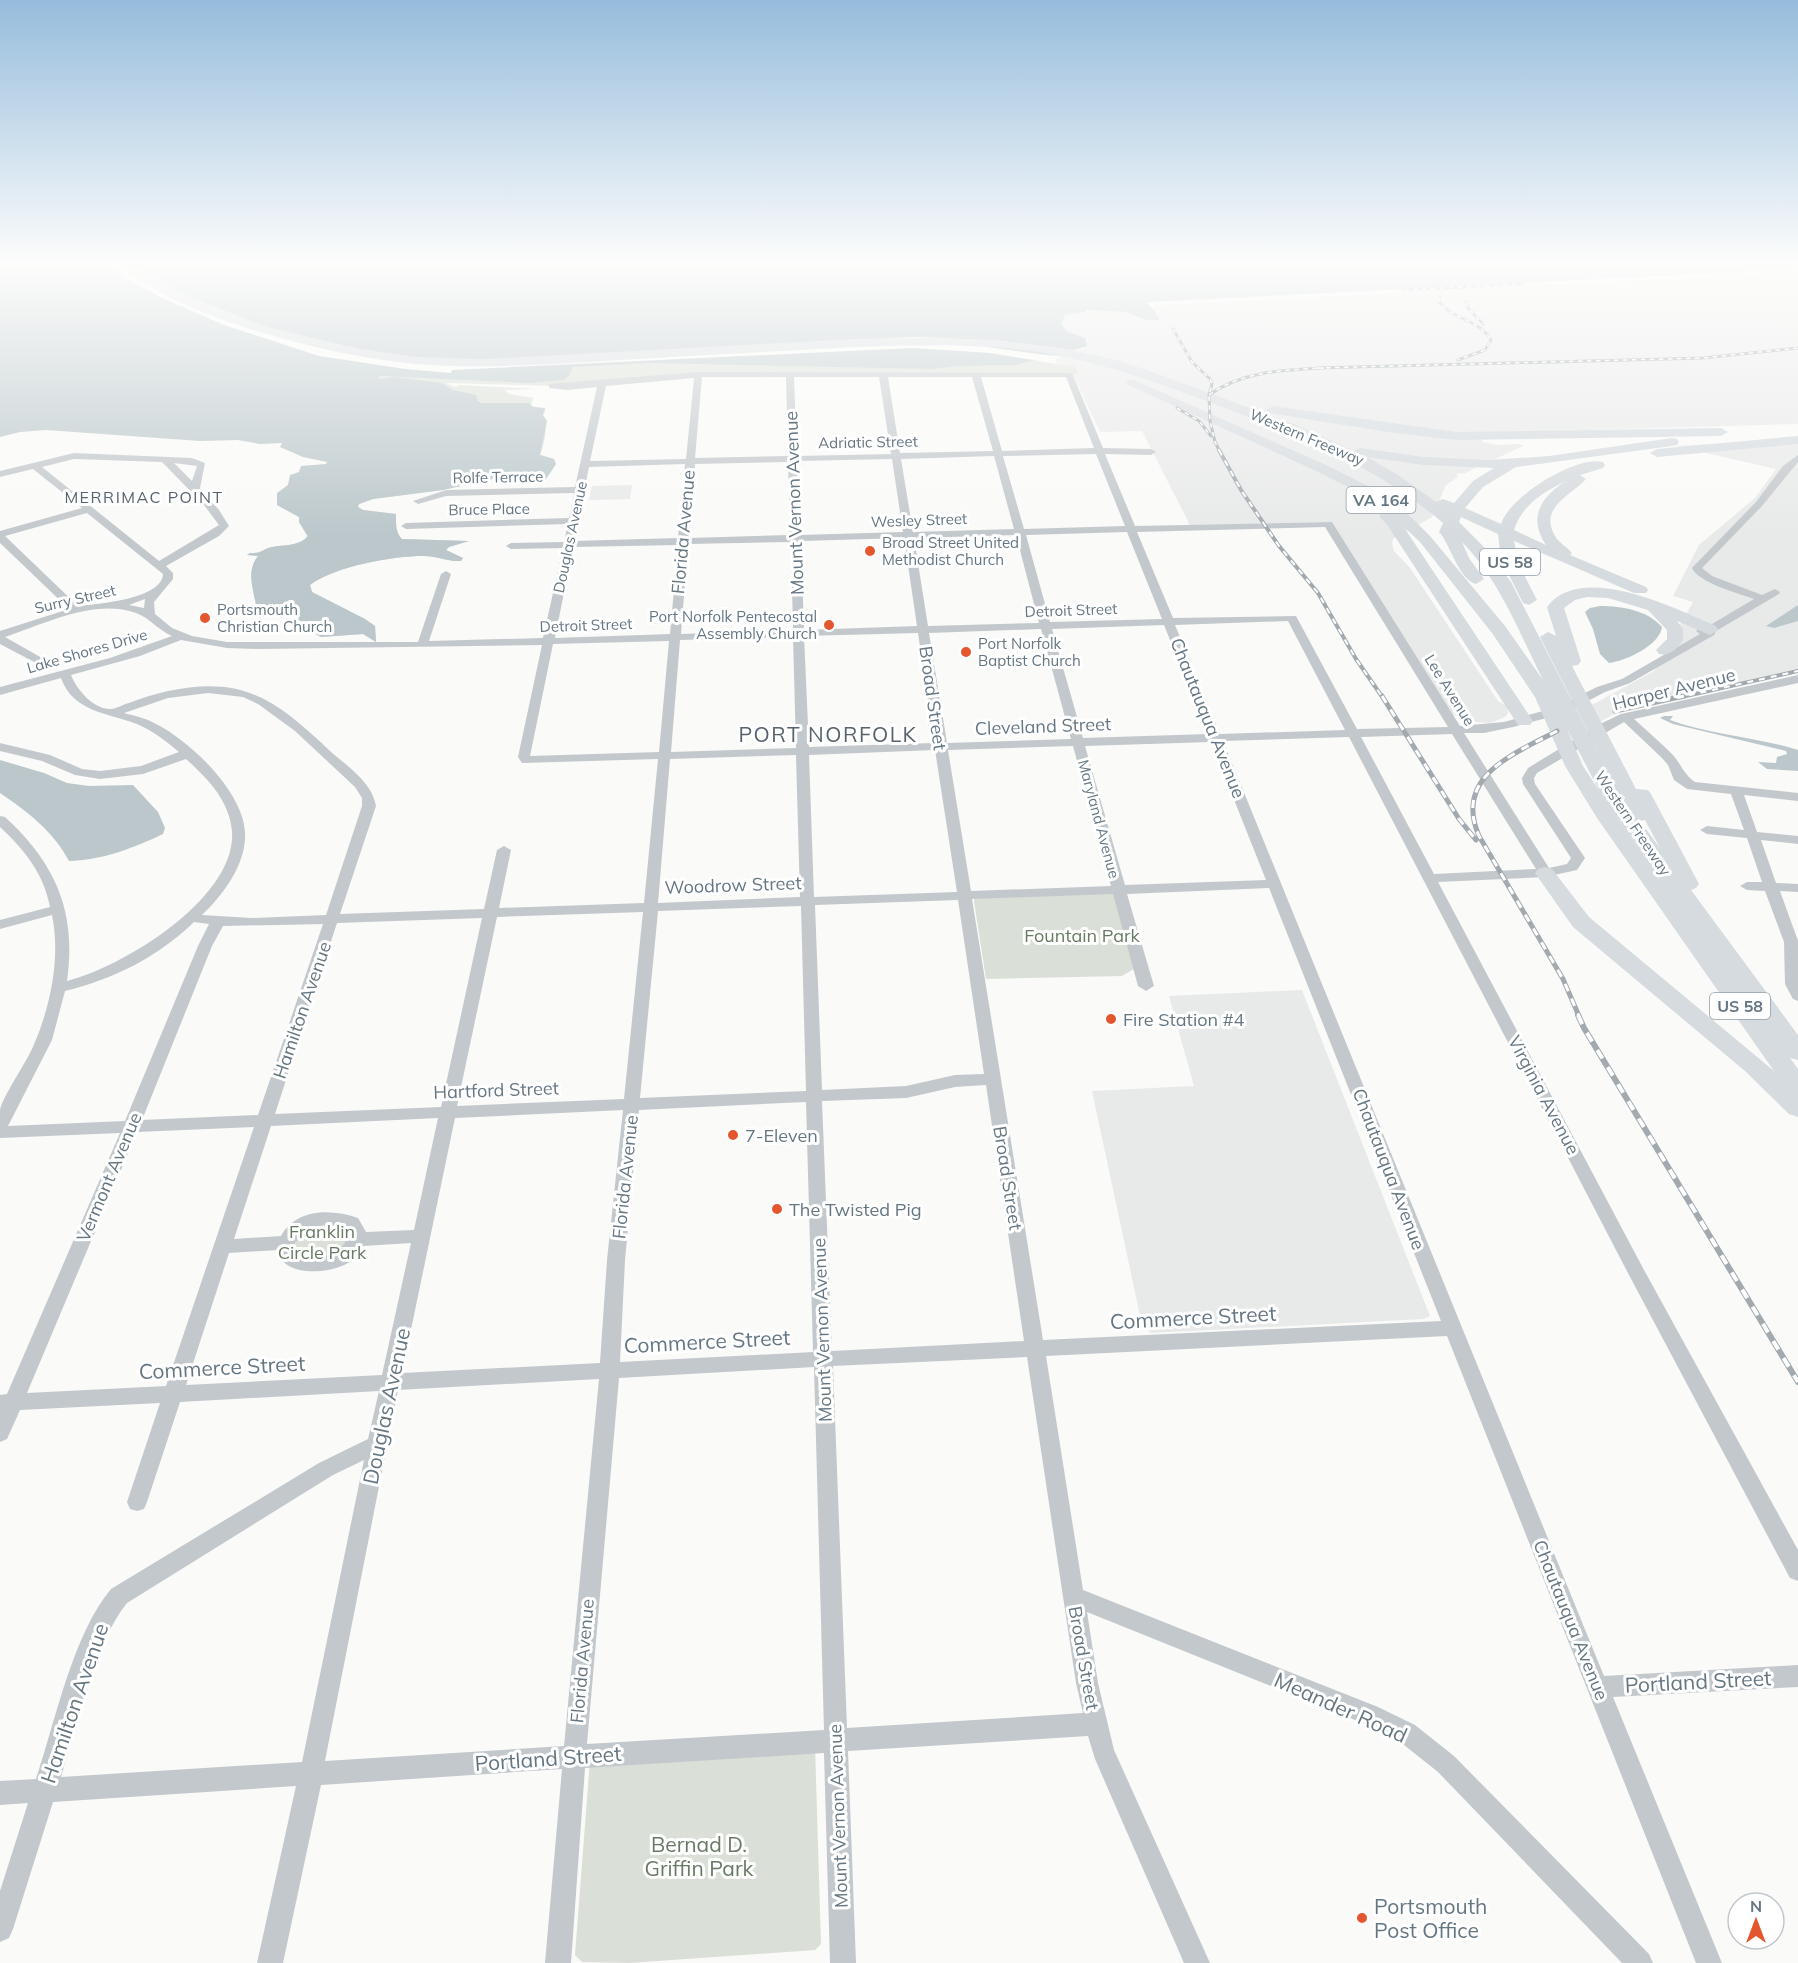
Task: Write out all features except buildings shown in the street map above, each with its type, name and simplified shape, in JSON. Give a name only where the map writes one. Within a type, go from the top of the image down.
[{"type":"highway","name":"Western Freeway","points":[[328,353],[399,365],[496,367],[760,353]]},
{"type":"highway","name":"Western Freeway","points":[[356,353],[381,358],[483,363],[670,353]]},
{"type":"highway","name":"Western Freeway","points":[[998,353],[1087,369],[1145,388],[1371,493],[1396,510],[1425,538],[1499,630],[1562,686]]},
{"type":"highway","points":[[1020,353],[1096,368],[1133,379],[1273,431],[1351,450],[1408,459],[1468,464],[1529,462],[1592,452],[1675,446]]},
{"type":"highway","name":"Western Freeway","points":[[1066,353],[1109,362],[1165,380],[1321,440],[1386,472],[1437,509],[1474,543],[1503,582],[1562,686]]},
{"type":"highway","points":[[1165,380],[1224,398],[1291,414],[1410,431],[1490,437],[1798,431]]},
{"type":"highway","points":[[1453,611],[1442,577],[1445,541],[1460,501],[1470,489],[1499,470],[1526,459],[1593,441],[1709,433]]},
{"type":"highway","name":"US 58","points":[[1795,440],[1675,446],[1605,463],[1560,477],[1530,495],[1511,518],[1506,538],[1512,567],[1562,686],[1596,753],[1655,887],[1798,1087]]},
{"type":"highway","points":[[1267,444],[1358,496],[1383,512],[1394,523],[1524,721]]},
{"type":"highway","points":[[1675,446],[1591,473],[1564,488],[1546,511],[1542,526],[1551,543],[1570,556],[1714,627]]},
{"type":"highway","points":[[1386,472],[1445,504],[1553,554],[1622,582]]},
{"type":"highway","name":"US 58","points":[[1452,518],[1451,530],[1456,550],[1513,629],[1562,686],[1596,753]]},
{"type":"highway","points":[[1562,686],[1571,659],[1555,607],[1571,596],[1591,593],[1614,595],[1714,627]]},
{"type":"highway","points":[[1644,603],[1662,614],[1675,629],[1675,640],[1665,650]]},
{"type":"highway","name":"Western Freeway","points":[[1596,753],[1615,801],[1745,978]]},
{"type":"highway","points":[[1596,753],[1683,874],[1716,924],[1745,978]]},
{"type":"highway","points":[[1545,873],[1569,909],[1581,922],[1745,1057],[1798,1108]]},
{"type":"highway","name":"US 58","points":[[1745,978],[1798,1052]]},
{"type":"street","points":[[552,386],[698,374],[976,375]]},
{"type":"street","name":"Florida Avenue","points":[[558,1963],[609,1370],[616,1260],[665,756],[698,374]]},
{"type":"street","name":"Mount Vernon Avenue","points":[[790,374],[842,1963]]},
{"type":"street","name":"Broad Street","points":[[883,374],[1073,1596],[1096,1724],[1103,1750],[1197,1963]]},
{"type":"street","name":"Chautauqua Avenue","points":[[976,375],[1069,375],[1709,1963]]},
{"type":"street","name":"Maryland Avenue","points":[[976,375],[1146,986]]},
{"type":"street","name":"Douglas Avenue","points":[[526,760],[524,757],[602,383]]},
{"type":"street","name":"Adriatic Street","points":[[586,464],[998,453],[1151,452]]},
{"type":"street","points":[[0,474],[81,455],[165,459],[192,461],[202,465],[195,488]]},
{"type":"street","points":[[1763,599],[1708,578],[1697,568],[1721,540],[1758,505],[1780,474],[1798,458]]},
{"type":"street","points":[[158,566],[223,528],[221,518],[165,459]]},
{"type":"street","points":[[34,465],[169,575],[149,602],[150,615]]},
{"type":"street","name":"Rolfe Terrace","points":[[418,501],[446,493],[580,490]]},
{"type":"street","points":[[76,610],[0,535],[90,509]]},
{"type":"street","name":"Bruce Place","points":[[406,526],[573,521]]},
{"type":"street","name":"Wesley Street","points":[[511,546],[1328,524]]},
{"type":"street","name":"Lee Avenue","points":[[1328,524],[1545,873]]},
{"type":"street","points":[[422,645],[446,574]]},
{"type":"street","name":"Surry Street","points":[[0,637],[76,610],[105,606],[157,592]]},
{"type":"street","points":[[1612,684],[1617,677],[1703,630],[1714,627],[1775,592]]},
{"type":"street","name":"Detroit Street","points":[[105,606],[136,609],[150,615],[161,625],[180,636],[237,646],[422,645],[1292,618]]},
{"type":"street","name":"Virginia Avenue","points":[[1292,618],[1798,1571]]},
{"type":"street","points":[[1612,684],[1626,681],[1710,633],[1714,627]]},
{"type":"street","name":"Lake Shores Drive","points":[[0,691],[127,658],[180,636]]},
{"type":"street","points":[[0,637],[38,660]]},
{"type":"street","points":[[60,987],[94,978],[125,964],[193,918],[226,877],[236,850],[238,827],[233,806],[225,793],[171,738],[156,728],[79,699],[70,690],[65,674]]},
{"type":"street","name":"Harper Avenue","points":[[1545,873],[1572,867],[1578,858],[1529,784],[1528,778],[1532,771],[1625,717],[1798,679]]},
{"type":"street","name":"Cleveland Street","points":[[526,760],[1456,731],[1484,729],[1562,710],[1612,684]]},
{"type":"street","name":"Hamilton Avenue","points":[[115,712],[153,698],[181,693],[215,691],[246,695],[260,700],[273,708],[360,785],[368,798],[369,811],[137,1502]]},
{"type":"street","points":[[1625,717],[1666,755],[1684,782],[1692,786],[1798,797]]},
{"type":"street","points":[[0,747],[46,758],[79,772],[100,775],[143,770],[187,754]]},
{"type":"street","points":[[1736,791],[1791,942],[1793,984],[1798,996]]},
{"type":"street","points":[[0,820],[35,856],[52,888],[58,909],[62,946],[60,987],[43,1042],[0,1125]]},
{"type":"street","points":[[1707,830],[1798,840]]},
{"type":"street","name":"Douglas Avenue","points":[[270,1963],[311,1774],[377,1444],[504,850]]},
{"type":"street","points":[[1429,878],[1545,873]]},
{"type":"street","name":"Woodrow Street","points":[[193,918],[218,921],[333,919],[1275,884]]},
{"type":"street","points":[[1747,886],[1798,888]]},
{"type":"street","points":[[0,925],[58,909]]},
{"type":"street","name":"Vermont Avenue","points":[[0,1433],[7,1403],[131,1126],[205,946],[218,921]]},
{"type":"street","name":"Hartford Street","points":[[0,1132],[906,1092],[955,1081],[993,1080]]},
{"type":"street","points":[[328,1218],[352,1223],[358,1233],[358,1239],[343,1257],[315,1265],[306,1265],[291,1259],[285,1249],[288,1237],[301,1226],[328,1218]]},
{"type":"street","points":[[358,1239],[422,1236]]},
{"type":"street","points":[[224,1246],[286,1243]]},
{"type":"street","name":"Commerce Street","points":[[7,1403],[1453,1328]]},
{"type":"street","name":"Hamilton Avenue","points":[[0,1929],[98,1629],[109,1606],[118,1596],[304,1482],[377,1444]]},
{"type":"street","name":"Meander Road","points":[[1073,1596],[1378,1718],[1407,1733],[1446,1764],[1640,1963]]},
{"type":"street","name":"Portland Street","points":[[1598,1687],[1798,1676]]},
{"type":"street","name":"Portland Street","points":[[0,1793],[1096,1724]]},
{"type":"shaded area","points":[[0,353],[1062,353],[1016,365],[933,369],[649,363],[573,367],[569,376],[564,380],[531,383],[379,376],[379,379],[395,377],[442,383],[453,390],[476,395],[481,403],[529,403],[533,407],[545,408],[543,415],[547,421],[540,455],[554,459],[556,464],[546,479],[538,483],[492,479],[443,490],[373,499],[359,504],[358,507],[363,510],[396,514],[397,530],[402,539],[469,541],[446,550],[463,558],[461,561],[424,556],[381,560],[334,572],[310,585],[312,592],[375,626],[376,642],[363,634],[321,637],[308,630],[300,621],[269,612],[256,605],[251,574],[258,556],[247,555],[272,547],[296,543],[308,536],[299,522],[299,517],[277,505],[277,493],[288,485],[290,475],[299,472],[301,466],[326,464],[327,462],[303,457],[280,447],[282,443],[260,444],[238,440],[200,441],[46,430],[20,432],[0,437]]},
{"type":"shaded area","points":[[1066,353],[1798,353],[1798,424],[1478,433],[1483,442],[1523,446],[1465,473],[1456,474],[1458,477],[1446,485],[1432,517],[1393,539],[1392,544],[1394,551],[1410,568],[1498,701],[1507,706],[1508,713],[1505,717],[1490,723],[1467,721],[1452,714],[1331,522],[1190,525],[1142,431],[1100,432],[1072,373],[1058,368],[1055,356]]},
{"type":"shaded area","points":[[1745,442],[1798,443],[1798,673],[1647,705],[1614,714],[1600,722],[1590,706],[1654,671],[1693,602],[1673,596],[1699,545],[1755,498],[1776,469],[1675,446]]},
{"type":"shaded area","points":[[632,485],[630,499],[589,500],[592,486]]},
{"type":"shaded area","points":[[1798,605],[1798,621],[1774,628],[1766,626]]},
{"type":"shaded area","points":[[1600,606],[1625,608],[1642,613],[1662,627],[1660,634],[1641,651],[1609,663],[1600,654],[1593,629],[1585,612],[1590,608]]},
{"type":"shaded area","points":[[1673,716],[1670,720],[1701,729],[1798,750],[1798,771],[1767,769],[1758,762],[1776,763],[1777,757],[1787,754],[1786,751],[1673,724],[1660,718]]},
{"type":"shaded area","points":[[0,760],[44,773],[67,783],[89,786],[133,785],[158,812],[165,828],[163,834],[118,852],[93,859],[69,861],[48,831],[0,793]]},
{"type":"shaded area","points":[[1302,990],[1430,1316],[1423,1319],[1151,1333],[1142,1325],[1092,1091],[1194,1086],[1169,996]]},
{"type":"green space","points":[[636,353],[1065,353],[1038,361],[1075,367],[1078,374],[700,373],[556,386],[448,383],[456,387],[459,385],[536,389],[505,390],[509,394],[533,398],[531,406],[546,409],[543,415],[546,424],[545,435],[540,455],[554,459],[556,464],[546,479],[538,483],[492,479],[443,490],[373,499],[359,504],[358,507],[363,510],[396,514],[397,530],[402,539],[469,541],[446,550],[463,558],[461,561],[424,556],[381,560],[334,572],[310,585],[312,592],[375,626],[376,642],[363,634],[321,637],[308,630],[300,621],[269,612],[256,605],[251,574],[258,556],[247,555],[272,547],[301,542],[307,536],[299,522],[299,517],[277,505],[277,493],[283,503],[355,506],[398,387],[366,375]]},
{"type":"green space","name":"Fountain Park","points":[[1107,892],[1114,894],[1134,969],[1122,976],[986,979],[975,898]]},
{"type":"green space","name":"Franklin Circle Park","points":[[323,1221],[346,1227],[349,1240],[331,1258],[303,1260],[294,1249],[298,1235]]},
{"type":"green space","name":"Bernad D. Griffin Park","points":[[815,1746],[821,1944],[815,1950],[629,1963],[582,1962],[575,1955],[590,1760]]},
{"type":"pier","points":[[309,353],[374,353],[455,360],[636,353],[816,353],[452,370],[451,373],[405,369]]},
{"type":"pier","points":[[984,353],[1029,353],[1062,357],[1046,362]]},
{"type":"pier","points":[[1050,353],[1075,353],[1067,355]]},
{"type":"railway","points":[[1187,353],[1192,362],[1210,379],[1212,384],[1209,395]]},
{"type":"railway","points":[[1458,360],[1478,353]]},
{"type":"railway","points":[[1317,368],[1703,358],[1754,353]]},
{"type":"railway","points":[[1209,395],[1250,376],[1279,371],[1324,368]]},
{"type":"railway","points":[[1209,395],[1210,421],[1219,450]]},
{"type":"railway","points":[[1177,408],[1199,421],[1211,436]]},
{"type":"railway","points":[[1219,450],[1241,490],[1279,546],[1318,593],[1356,659],[1383,698]]},
{"type":"railway","points":[[1677,698],[1798,671]]},
{"type":"railway","points":[[1382,696],[1459,819],[1476,840]]},
{"type":"railway","points":[[1615,711],[1684,696]]},
{"type":"railway","points":[[1557,731],[1523,749],[1492,770],[1481,782],[1474,798],[1473,815],[1479,836],[1563,979],[1579,1016]]},
{"type":"railway","points":[[1578,1015],[1798,1382]]},
{"type":"place","name":"Broad Street United Methodist Church","points":[[870,551]]},
{"type":"place","name":"Portsmouth Christian Church","points":[[205,618]]},
{"type":"place","name":"Port Norfolk Pentecostal Assembly Church","points":[[829,625]]},
{"type":"place","name":"Port Norfolk Baptist Church","points":[[966,652]]},
{"type":"place","name":"Fire Station #4","points":[[1111,1019]]},
{"type":"place","name":"7-Eleven","points":[[733,1135]]},
{"type":"place","name":"The Twisted Pig","points":[[777,1209]]},
{"type":"place","name":"Portsmouth Post Office","points":[[1362,1918]]},
{"type":"district","name":"MERRIMAC POINT","points":[[144,497]]},
{"type":"district","name":"PORT NORFOLK","points":[[828,734]]}]
